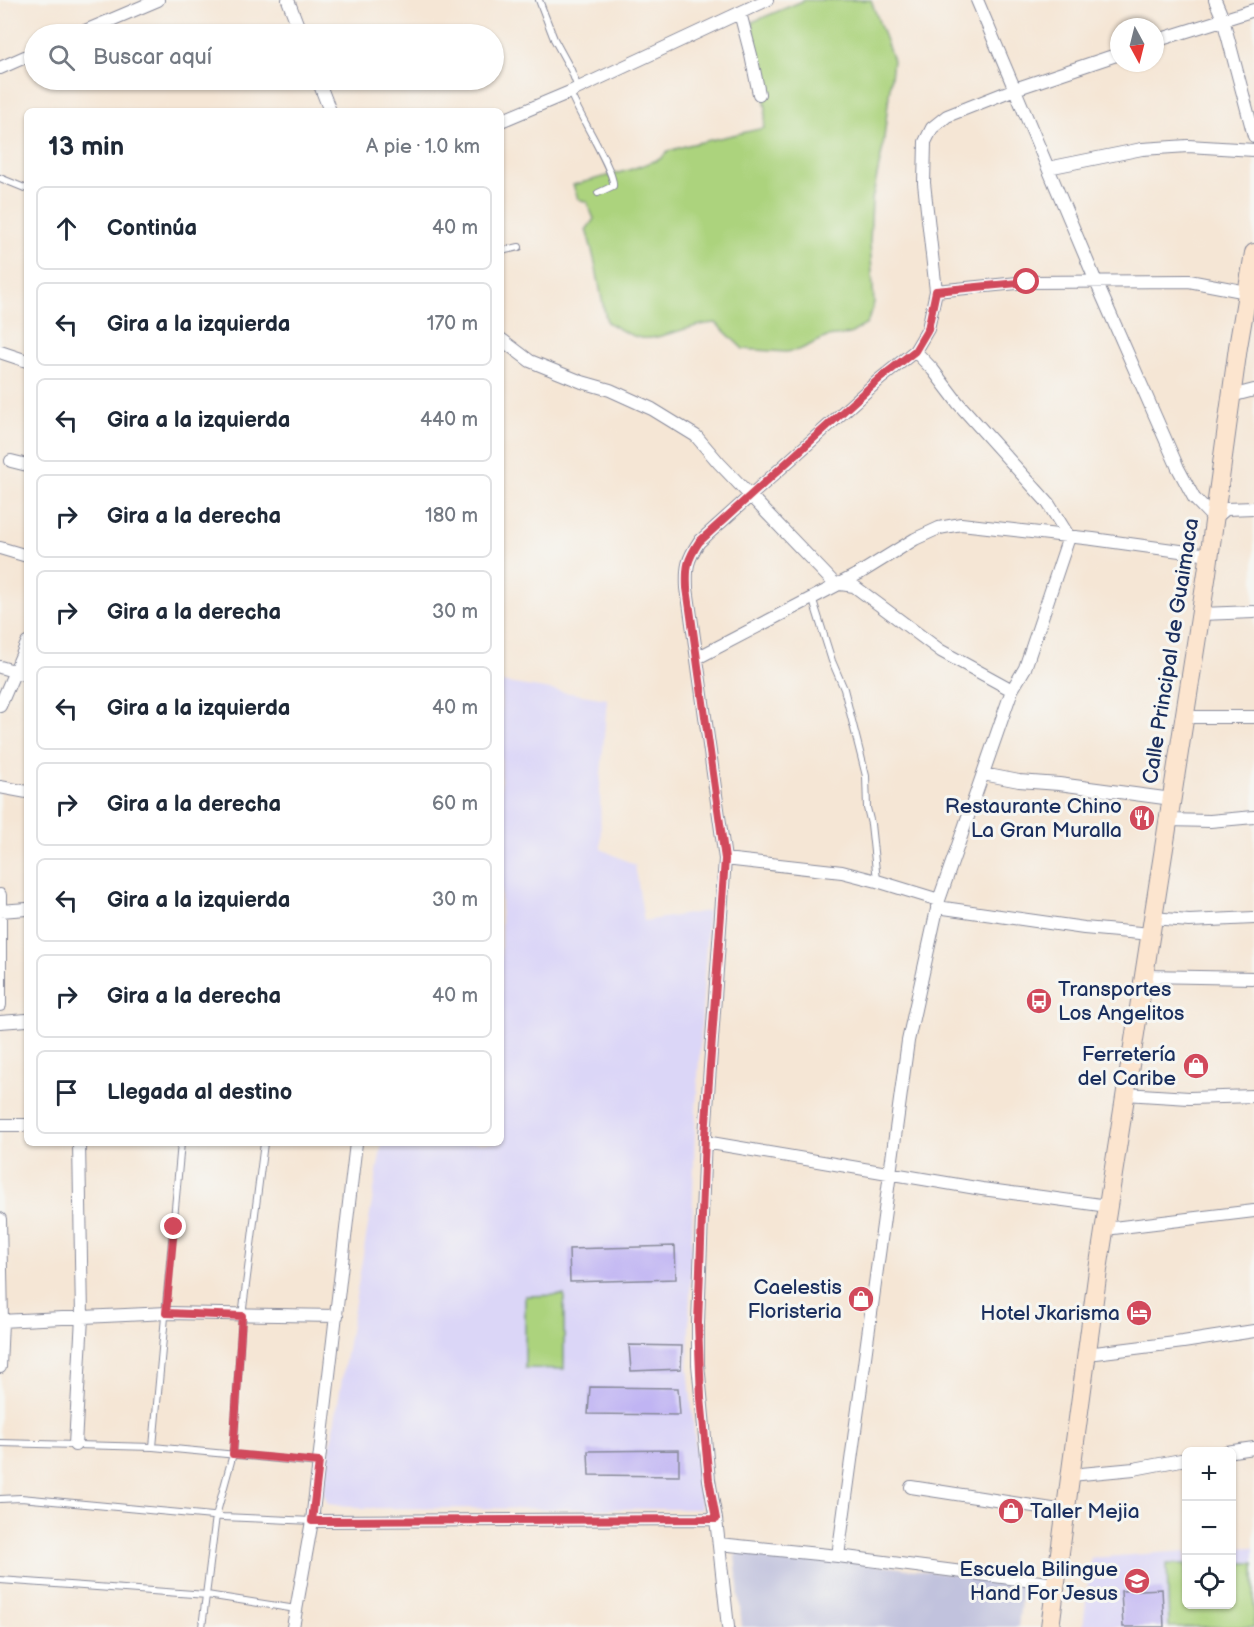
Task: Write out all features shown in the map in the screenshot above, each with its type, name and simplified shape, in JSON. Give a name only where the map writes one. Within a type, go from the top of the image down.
[{"type":"main road","name":"Calle Principal de Guaimaca","points":[[1050,1627],[1108,1206],[1201,614],[1231,396],[1254,253]]},
{"type":"street","points":[[102,24],[158,0]]},
{"type":"street","points":[[288,0],[297,24]]},
{"type":"street","points":[[504,120],[740,13],[751,4],[767,0]]},
{"type":"street","points":[[977,0],[1178,468],[1194,498],[1214,519],[1226,509],[1254,508]]},
{"type":"street","points":[[1215,0],[1254,136]]},
{"type":"street","points":[[1164,38],[1254,10]]},
{"type":"street","points":[[740,13],[759,94]]},
{"type":"street","points":[[0,68],[24,57]]},
{"type":"street","points":[[728,1627],[716,1519],[709,1480],[698,1364],[705,1142],[725,859],[687,588],[686,570],[689,557],[699,542],[879,379],[915,351],[928,329],[936,291],[924,183],[925,142],[932,128],[947,116],[1015,89],[1110,57]]},
{"type":"street","points":[[322,90],[329,108]]},
{"type":"street","points":[[1048,168],[1142,149],[1188,146],[1254,150]]},
{"type":"street","points":[[936,291],[1027,282],[1189,281],[1247,292]]},
{"type":"street","points":[[504,341],[530,361],[582,382],[610,390],[681,425],[696,436],[834,583],[854,586],[941,651],[1012,690]]},
{"type":"street","points":[[915,351],[958,403],[1048,503],[1069,537]]},
{"type":"street","points":[[0,352],[24,360]]},
{"type":"street","points":[[1231,396],[1254,390]]},
{"type":"street","points":[[11,461],[24,464]]},
{"type":"street","points":[[697,658],[860,573],[915,539],[939,528],[962,525],[1209,555]]},
{"type":"street","points":[[838,1556],[908,1041],[938,904],[1012,690],[1025,668],[1069,537]]},
{"type":"street","points":[[0,548],[24,555]]},
{"type":"street","points":[[1201,614],[1254,612]]},
{"type":"street","points":[[0,706],[24,649]]},
{"type":"street","points":[[0,667],[24,674]]},
{"type":"street","points":[[1184,717],[1254,717]]},
{"type":"street","points":[[983,774],[1019,782],[1059,784],[1172,798]]},
{"type":"street","points":[[0,787],[24,791]]},
{"type":"street","points":[[1168,820],[1210,821],[1254,817]]},
{"type":"street","points":[[725,859],[842,872],[878,881],[938,904],[1084,928],[1152,926],[1189,921],[1254,918]]},
{"type":"street","points":[[0,895],[0,1005]]},
{"type":"street","points":[[1,911],[24,909]]},
{"type":"street","points":[[1144,975],[1254,978]]},
{"type":"street","points":[[0,1022],[24,1020]]},
{"type":"street","points":[[1125,1094],[1189,1098],[1254,1096]]},
{"type":"street","points":[[0,1125],[24,1125]]},
{"type":"street","points":[[705,1142],[1024,1195],[1108,1206]]},
{"type":"street","points":[[75,1445],[82,1317],[79,1146]]},
{"type":"street","points":[[293,1627],[312,1521],[356,1146]]},
{"type":"street","points":[[1105,1229],[1254,1211]]},
{"type":"street","points":[[0,1220],[0,1367]]},
{"type":"street","points":[[1,1321],[166,1313],[337,1316]]},
{"type":"street","points":[[1087,1354],[1254,1331]]},
{"type":"street","points":[[1236,1451],[1254,1448]]},
{"type":"street","points":[[1071,1475],[1134,1469],[1182,1460]]},
{"type":"street","points":[[911,1487],[1065,1511]]},
{"type":"street","points":[[312,1521],[716,1519]]},
{"type":"street","points":[[718,1544],[838,1556],[1056,1584]]},
{"type":"lane","points":[[539,0],[554,39],[571,70],[580,116],[614,181],[613,186],[598,193]]},
{"type":"lane","points":[[0,178],[24,188]]},
{"type":"lane","points":[[504,250],[519,247]]},
{"type":"lane","points":[[812,597],[832,660],[844,689],[866,776],[867,808],[878,881]]},
{"type":"lane","points":[[153,1447],[181,1146]]},
{"type":"lane","points":[[202,1627],[216,1516],[233,1454],[242,1316],[264,1146]]},
{"type":"lane","points":[[0,1443],[153,1447],[319,1462]]},
{"type":"lane","points":[[0,1499],[21,1498],[216,1516],[312,1521]]},
{"type":"lane","points":[[0,1580],[207,1595],[296,1609]]},
{"type":"shaded area","points":[[504,682],[607,699],[600,787],[601,849],[635,865],[644,921],[708,911],[695,1128],[688,1366],[701,1509],[359,1508],[328,1504],[323,1491],[381,1146],[504,1146]]},
{"type":"shaded area","name":"Escuela Bilingue Hand For Jesus","points":[[1254,1547],[1254,1627],[1083,1627],[1091,1558],[1182,1551],[1182,1609],[1236,1609],[1236,1548]]},
{"type":"shaded area","points":[[743,1549],[1023,1583],[1018,1627],[742,1627],[735,1556]]},
{"type":"green space","points":[[805,0],[871,0],[893,60],[883,147],[872,200],[870,242],[874,303],[867,324],[850,334],[827,337],[799,350],[786,352],[743,349],[716,323],[667,335],[641,338],[628,334],[607,322],[586,230],[594,219],[587,202],[578,199],[573,185],[629,170],[660,159],[669,151],[688,145],[764,128],[766,109],[752,22]]},
{"type":"green space","points":[[564,1295],[564,1369],[525,1368],[525,1296]]},
{"type":"green space","points":[[1236,1563],[1254,1563],[1254,1627],[1169,1627],[1167,1564],[1182,1564],[1182,1609],[1236,1609]]},
{"type":"building","points":[[675,1246],[676,1279],[570,1282],[569,1249]]},
{"type":"building","points":[[629,1345],[682,1346],[681,1369],[631,1371]]},
{"type":"building","points":[[590,1387],[678,1388],[680,1415],[588,1414]]},
{"type":"building","points":[[679,1450],[679,1476],[589,1475],[588,1451]]},
{"type":"building","points":[[1162,1589],[1164,1627],[1123,1627],[1121,1591]]},
{"type":"place","name":"Restaurante Chino La Gran Muralla","points":[[1142,818]]},
{"type":"place","name":"Transportes Los Angelitos","points":[[1039,1001]]},
{"type":"place","name":"Ferretería del Caribe","points":[[1196,1066]]},
{"type":"place","name":"Caelestis Floristeria","points":[[861,1299]]},
{"type":"place","name":"Hotel Jkarisma","points":[[1139,1313]]},
{"type":"place","name":"Taller Mejia","points":[[1011,1511]]},
{"type":"place","name":"Escuela Bilingue Hand For Jesus","points":[[1137,1581]]},
{"type":"route","points":[[174,1227],[166,1313],[242,1316],[233,1454],[319,1462],[312,1521],[716,1519],[709,1480],[701,1398],[698,1323],[705,1136],[725,859],[687,588],[686,570],[689,557],[699,542],[879,379],[915,351],[928,329],[936,291],[1027,282]]}]
